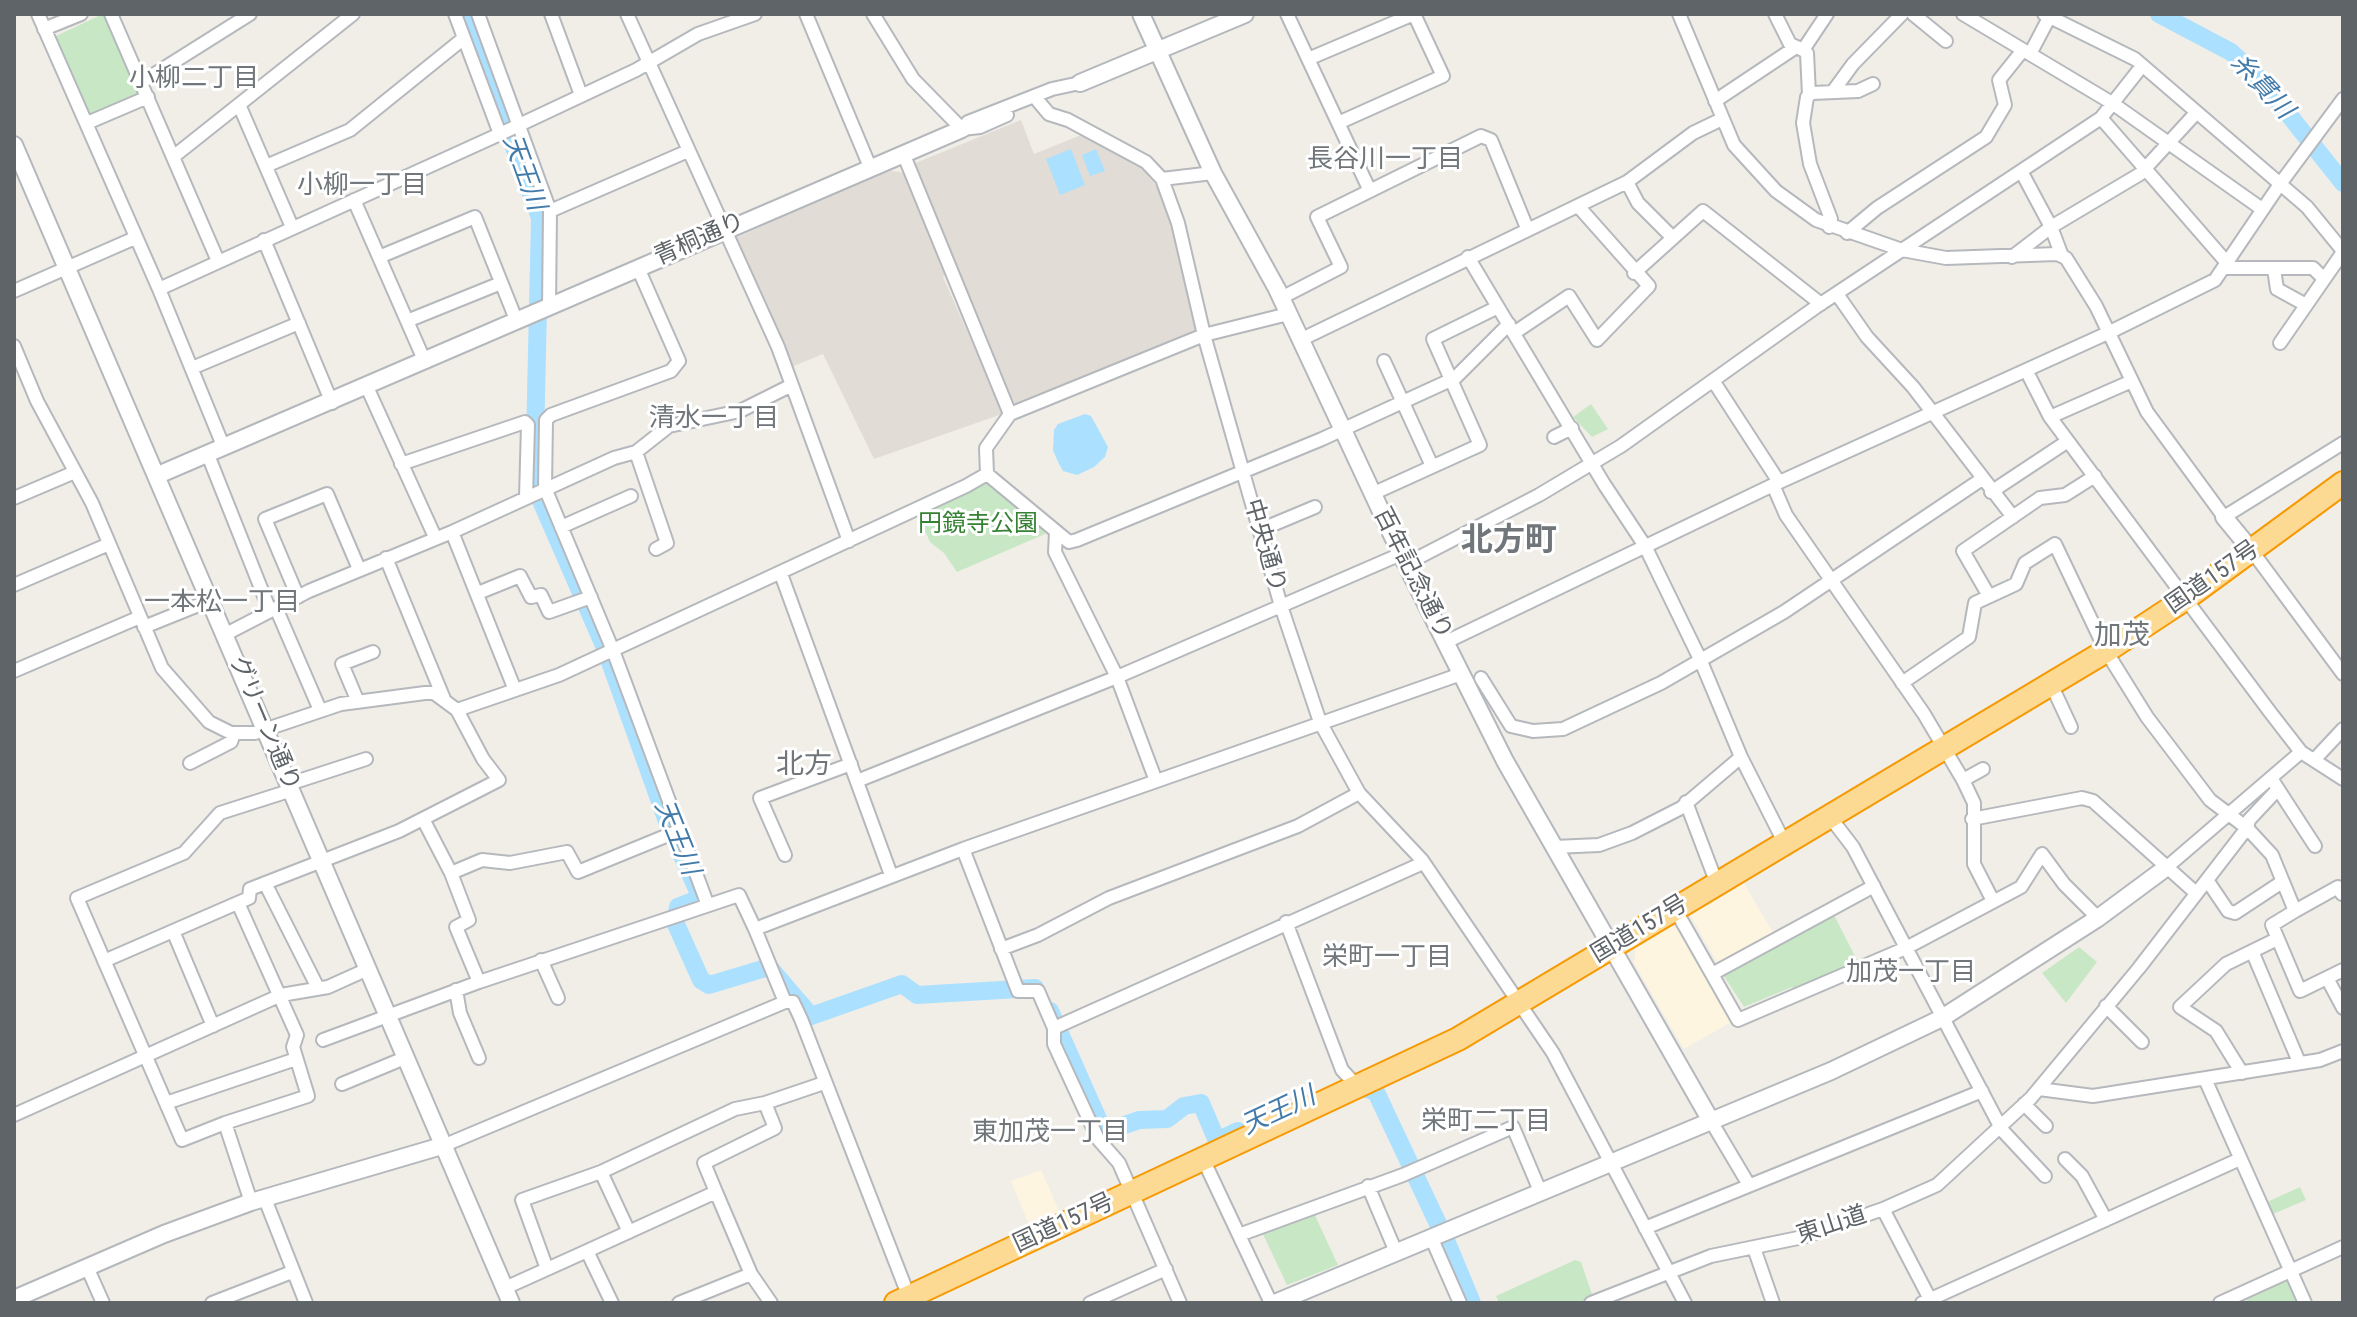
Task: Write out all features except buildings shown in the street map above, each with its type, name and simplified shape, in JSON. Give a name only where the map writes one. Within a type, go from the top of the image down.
[{"type":"highway","name":"国道157号","points":[[903,1300],[934,1294],[1132,1192],[1458,1039],[2106,651],[2185,599],[2343,483]]},
{"type":"street","points":[[38,14],[159,289],[224,448]]},
{"type":"street","points":[[44,29],[81,14]]},
{"type":"street","points":[[111,14],[218,261]]},
{"type":"street","points":[[142,82],[250,14]]},
{"type":"street","points":[[173,157],[240,107],[353,14]]},
{"type":"street","points":[[455,14],[500,134]]},
{"type":"street","points":[[478,14],[550,211],[549,308]]},
{"type":"street","points":[[551,14],[581,95]]},
{"type":"street","points":[[627,14],[723,230],[730,239],[792,385],[849,541]]},
{"type":"street","points":[[159,289],[500,134],[734,17],[755,14]]},
{"type":"street","points":[[806,14],[870,167]]},
{"type":"street","points":[[873,14],[913,79],[962,129],[968,122],[1038,94],[1069,83],[1080,83]]},
{"type":"street","name":"百年記念通り","points":[[1141,14],[1213,173],[1281,298],[1403,559],[1505,761],[1711,1121]]},
{"type":"street","name":"青桐通り","points":[[158,475],[332,403],[903,153],[962,129],[980,127],[1245,14]]},
{"type":"street","points":[[1287,14],[1370,191]]},
{"type":"street","points":[[1308,59],[1414,14],[1443,76],[1338,123]]},
{"type":"street","points":[[1775,14],[1790,44],[1807,53],[1809,95],[1803,123],[1810,164],[1831,219],[1829,227]]},
{"type":"street","points":[[1715,101],[1800,49],[1827,14]]},
{"type":"street","points":[[1834,90],[1853,64],[1902,14]]},
{"type":"street","points":[[1913,14],[1946,41]]},
{"type":"street","points":[[1963,14],[2112,103],[2262,209]]},
{"type":"street","points":[[1847,233],[1877,208],[1986,137],[2005,105],[1999,80],[2026,52],[2048,15],[2142,66],[2298,200],[2343,252],[2280,343]]},
{"type":"street","points":[[1685,16],[1734,145],[1752,168],[1803,212],[1847,233],[1902,250],[1946,258],[2062,256]]},
{"type":"street","points":[[266,166],[350,130],[464,38]]},
{"type":"street","points":[[857,781],[1117,677],[1281,606],[1403,559],[1539,495],[1592,464],[1714,382],[1821,304],[2101,118],[2142,66]]},
{"type":"street","points":[[1809,95],[1834,90],[1858,91],[1873,84]]},
{"type":"street","points":[[87,123],[148,97]]},
{"type":"street","points":[[1446,642],[1776,484],[2110,332],[2215,280],[2262,209],[2343,99]]},
{"type":"street","points":[[1038,101],[1049,114],[1068,120],[1146,162],[1162,179],[1213,173]]},
{"type":"street","points":[[240,107],[292,227]]},
{"type":"street","points":[[2012,257],[2051,227],[2140,174],[2144,166],[2196,113]]},
{"type":"street","points":[[2101,118],[2226,266],[2313,268],[2324,279]]},
{"type":"street","points":[[1300,340],[1627,182],[1693,133],[1722,119]]},
{"type":"street","points":[[1281,298],[1341,267],[1317,217],[1486,136],[1491,140],[1527,228]]},
{"type":"street","name":"グリーン通り","points":[[14,145],[18,163],[69,267],[508,1295]]},
{"type":"street","points":[[550,211],[688,151]]},
{"type":"street","points":[[903,153],[1010,414]]},
{"type":"street","points":[[2021,171],[2051,227],[2062,256],[2110,332],[2159,431],[2343,674]]},
{"type":"street","name":"中央通り","points":[[1162,179],[1178,223],[1204,335],[1281,606],[1320,722],[1359,793],[1423,863],[1553,1053],[1685,1303]]},
{"type":"street","points":[[1627,182],[1638,203],[1672,237]]},
{"type":"street","points":[[2298,200],[2305,197],[2315,203],[2343,245]]},
{"type":"street","points":[[354,200],[425,362]]},
{"type":"street","points":[[1288,314],[1204,335],[1010,414],[986,448],[987,474],[1069,542],[1243,471],[1451,380],[1512,329],[1569,296],[1597,340],[1649,286],[1634,273],[1578,206]]},
{"type":"street","points":[[1634,273],[1703,211],[1821,304]]},
{"type":"street","points":[[379,257],[475,217],[517,322]]},
{"type":"street","points":[[14,291],[135,238]]},
{"type":"street","points":[[264,240],[332,403]]},
{"type":"street","points":[[1468,257],[1645,546],[1700,659],[1741,757],[1785,844]]},
{"type":"street","points":[[638,268],[679,361],[671,371],[551,415],[546,420],[545,488],[614,653],[707,903]]},
{"type":"street","points":[[2274,269],[2277,289],[2306,305]]},
{"type":"street","points":[[407,321],[501,283]]},
{"type":"street","points":[[1837,294],[2013,517]]},
{"type":"street","points":[[1372,494],[1480,445],[1433,339],[1498,307]]},
{"type":"street","points":[[192,368],[299,323]]},
{"type":"street","points":[[14,346],[37,401],[109,544],[162,668],[178,691],[209,722],[234,733],[266,730],[320,710],[434,693],[457,710],[483,759],[499,780],[423,819],[324,862],[250,889],[249,898],[104,961]]},
{"type":"street","points":[[1384,361],[1432,466]]},
{"type":"street","points":[[2026,370],[2050,417],[2301,752],[2343,779]]},
{"type":"street","points":[[2050,417],[2132,381]]},
{"type":"street","points":[[1714,382],[1776,484],[1786,515],[1902,683],[1963,780],[1974,803],[1974,864],[1993,901]]},
{"type":"street","points":[[226,634],[359,569],[636,452],[669,426],[740,411],[792,385]]},
{"type":"street","points":[[367,387],[435,537]]},
{"type":"street","points":[[401,464],[525,422],[528,425],[526,497]]},
{"type":"street","points":[[1554,437],[1572,428]]},
{"type":"street","points":[[1991,492],[2068,441]]},
{"type":"street","points":[[2224,517],[2343,443]]},
{"type":"street","points":[[636,452],[667,543],[656,549]]},
{"type":"street","points":[[208,455],[273,609],[320,710]]},
{"type":"street","points":[[14,498],[75,472]]},
{"type":"street","points":[[457,710],[614,653],[987,474]]},
{"type":"street","points":[[1989,596],[1963,551],[2040,498],[2065,495],[2095,476]]},
{"type":"street","points":[[1481,678],[1511,726],[1563,729],[1661,683],[1832,581],[1982,479]]},
{"type":"street","points":[[298,597],[265,519],[327,494],[359,569]]},
{"type":"street","points":[[561,527],[631,496]]},
{"type":"street","points":[[1260,530],[1315,507]]},
{"type":"street","points":[[452,532],[515,690]]},
{"type":"street","points":[[1056,532],[1055,552],[1117,677],[1156,781]]},
{"type":"street","points":[[14,585],[109,544]]},
{"type":"street","points":[[1902,683],[1969,637],[1975,603],[2016,584],[2025,563],[2055,544],[2106,651],[2147,717],[2210,800],[2247,828],[2272,855],[2295,911]]},
{"type":"street","points":[[386,558],[445,702]]},
{"type":"street","points":[[781,574],[891,875]]},
{"type":"street","points":[[478,593],[520,576],[531,597],[541,595],[549,612],[591,597]]},
{"type":"street","points":[[14,671],[142,622],[211,600]]},
{"type":"street","points":[[358,702],[342,664],[373,652]]},
{"type":"street","points":[[755,929],[891,875],[1461,674]]},
{"type":"street","points":[[2051,684],[2071,727]]},
{"type":"street","points":[[2315,759],[2343,729]]},
{"type":"street","points":[[190,763],[231,742],[234,733]]},
{"type":"street","points":[[1203,1159],[1273,1303],[1831,1071],[1942,1018],[2098,918],[2167,867],[2229,814],[2274,784],[2301,752]]},
{"type":"street","points":[[1554,847],[1599,845],[1632,833],[1686,802],[1741,757]]},
{"type":"street","points":[[238,903],[297,1035],[293,1047],[308,1096],[182,1140],[77,898],[184,853],[220,813],[366,759]]},
{"type":"street","points":[[785,855],[760,798],[851,764]]},
{"type":"street","points":[[1963,780],[1983,769]]},
{"type":"street","points":[[2274,784],[2315,846]]},
{"type":"street","name":"東山道","points":[[1591,1303],[1711,1256],[1803,1237],[1883,1209],[1937,1185],[2039,1089],[2207,880],[2247,828],[2249,820],[2274,784]]},
{"type":"street","points":[[1001,949],[1038,935],[1109,898],[1298,826],[1359,793]]},
{"type":"street","points":[[1972,819],[2082,798],[2093,801],[2196,893]]},
{"type":"street","points":[[1686,802],[1717,884]]},
{"type":"street","points":[[1830,817],[1853,847],[2000,1125],[2045,1176]]},
{"type":"street","points":[[423,819],[451,873],[469,920],[456,927],[479,982]]},
{"type":"street","points":[[451,873],[482,860],[510,863],[567,852],[578,872],[678,831]]},
{"type":"street","points":[[963,849],[1018,991],[1038,991],[1054,1028],[1054,1044],[1098,1139],[1119,1163],[1180,1303]]},
{"type":"street","points":[[1675,909],[1738,1020],[1906,948],[2021,887],[2042,854],[2064,884],[2098,918]]},
{"type":"street","points":[[1054,1028],[1423,863]]},
{"type":"street","points":[[2207,880],[2228,911],[2235,913],[2282,882]]},
{"type":"street","points":[[265,883],[318,988]]},
{"type":"street","points":[[1712,974],[1874,886]]},
{"type":"street","points":[[2342,894],[2338,887],[2272,925],[2300,991],[2343,970]]},
{"type":"street","points":[[323,1040],[541,960],[739,895],[785,1002]]},
{"type":"street","points":[[1286,922],[1342,1070],[1358,1087]]},
{"type":"street","points":[[173,931],[213,1026]]},
{"type":"street","points":[[2242,1073],[2216,1031],[2180,1007],[2226,964],[2277,939]]},
{"type":"street","points":[[2252,951],[2299,1062]]},
{"type":"street","points":[[541,960],[558,998]]},
{"type":"street","points":[[14,1115],[281,995],[318,988],[368,969]]},
{"type":"street","points":[[2327,978],[2343,1008]]},
{"type":"street","points":[[456,990],[460,1013],[479,1058]]},
{"type":"street","points":[[14,1299],[258,1200],[445,1145],[785,1002],[793,1002],[903,1300]]},
{"type":"street","points":[[2106,1006],[2142,1042]]},
{"type":"street","points":[[2039,1089],[2093,1096],[2320,1060],[2343,1051]]},
{"type":"street","points":[[342,1084],[407,1057]]},
{"type":"street","points":[[166,1103],[296,1059]]},
{"type":"street","points":[[2205,1079],[2305,1303]]},
{"type":"street","points":[[547,1269],[522,1200],[601,1172],[735,1109],[765,1103],[824,1083]]},
{"type":"street","points":[[1645,1228],[1982,1091]]},
{"type":"street","points":[[765,1103],[775,1128],[704,1163],[751,1274],[771,1303]]},
{"type":"street","points":[[2024,1104],[2046,1126]]},
{"type":"street","points":[[1711,1121],[1749,1185]]},
{"type":"street","points":[[225,1123],[306,1303]]},
{"type":"street","points":[[1239,1235],[1403,1175],[1513,1127],[1540,1191]]},
{"type":"street","points":[[2065,1159],[2082,1176],[2106,1220]]},
{"type":"street","points":[[1883,1209],[1928,1302],[2240,1159]]},
{"type":"street","points":[[601,1172],[629,1232]]},
{"type":"street","points":[[1368,1186],[1396,1252]]},
{"type":"street","points":[[508,1295],[547,1269],[716,1192]]},
{"type":"street","points":[[1431,1237],[1460,1303]]},
{"type":"street","points":[[2220,1303],[2343,1247]]},
{"type":"street","points":[[1754,1248],[1773,1303]]},
{"type":"street","points":[[587,1251],[612,1303]]},
{"type":"street","points":[[87,1267],[103,1303]]},
{"type":"street","points":[[1090,1303],[1166,1269]]},
{"type":"street","points":[[212,1303],[292,1272]]},
{"type":"street","points":[[679,1303],[751,1274]]},
{"type":"shaded area","points":[[1021,120],[1034,154],[1081,135],[1140,166],[1158,188],[1169,213],[1198,326],[1194,335],[1015,408],[1011,405],[913,164]]},
{"type":"shaded area","points":[[891,171],[901,172],[909,180],[946,271],[943,277],[1002,414],[874,459],[823,354],[789,368],[736,238],[868,178]]},
{"type":"shaded area","points":[[1740,877],[1774,934],[1718,964],[1687,909]]},
{"type":"shaded area","points":[[1675,920],[1733,1021],[1684,1049],[1634,963],[1637,940]]},
{"type":"shaded area","points":[[1041,1170],[1060,1213],[1030,1227],[1011,1181]]},
{"type":"green space","points":[[107,14],[139,95],[89,117],[56,36]]},
{"type":"green space","points":[[1591,404],[1608,429],[1592,437],[1573,417]]},
{"type":"green space","name":"円鏡寺公園","points":[[990,482],[1040,522],[1045,534],[957,572],[944,553],[930,542],[921,522],[926,519],[923,512]]},
{"type":"green space","points":[[1833,913],[1859,964],[1796,992],[1792,987],[1744,1007],[1722,973]]},
{"type":"green space","points":[[2079,947],[2097,962],[2066,1003],[2042,973]]},
{"type":"green space","points":[[2300,1187],[2306,1200],[2273,1214],[2267,1202]]},
{"type":"green space","points":[[1313,1211],[1338,1265],[1287,1285],[1261,1230]]},
{"type":"green space","points":[[1575,1260],[1581,1262],[1593,1297],[1578,1303],[1499,1303],[1496,1296]]},
{"type":"green space","points":[[2290,1279],[2300,1303],[2248,1303],[2246,1299]]},
{"type":"water","points":[[1071,149],[1085,185],[1060,195],[1046,159]]},
{"type":"water","points":[[1096,149],[1105,171],[1090,176],[1082,155]]},
{"type":"water","points":[[1085,414],[1091,416],[1108,447],[1105,457],[1094,467],[1077,475],[1063,471],[1058,462],[1053,450],[1054,430],[1058,424]]},
{"type":"waterway","name":"天王川","points":[[465,14],[540,218],[534,485],[605,648],[668,824],[701,898],[678,907],[675,922],[701,980],[709,985],[769,967],[811,1016],[902,984],[917,995],[1035,988]]},
{"type":"waterway","name":"糸貫川","points":[[2159,14],[2231,52],[2262,81],[2343,183]]},
{"type":"waterway","name":"天王川","points":[[1050,1011],[1102,1128],[1108,1131],[1139,1120],[1167,1119],[1184,1106],[1201,1103],[1217,1141],[1238,1131]]},
{"type":"waterway","name":"天王川","points":[[1352,1084],[1376,1092],[1472,1303]]},
{"type":"district","name":"小柳二丁目","points":[[194,79]]},
{"type":"district","name":"長谷川一丁目","points":[[1385,160]]},
{"type":"district","name":"小柳一丁目","points":[[362,186]]},
{"type":"district","name":"清水一丁目","points":[[714,419]]},
{"type":"district","name":"北方町","points":[[1509,542]]},
{"type":"district","name":"一本松一丁目","points":[[222,603]]},
{"type":"district","name":"加茂","points":[[2122,637]]},
{"type":"district","name":"北方","points":[[804,766]]},
{"type":"district","name":"栄町一丁目","points":[[1387,958]]},
{"type":"district","name":"加茂一丁目","points":[[1911,973]]},
{"type":"district","name":"栄町二丁目","points":[[1486,1122]]},
{"type":"district","name":"東加茂一丁目","points":[[1050,1133]]}]
